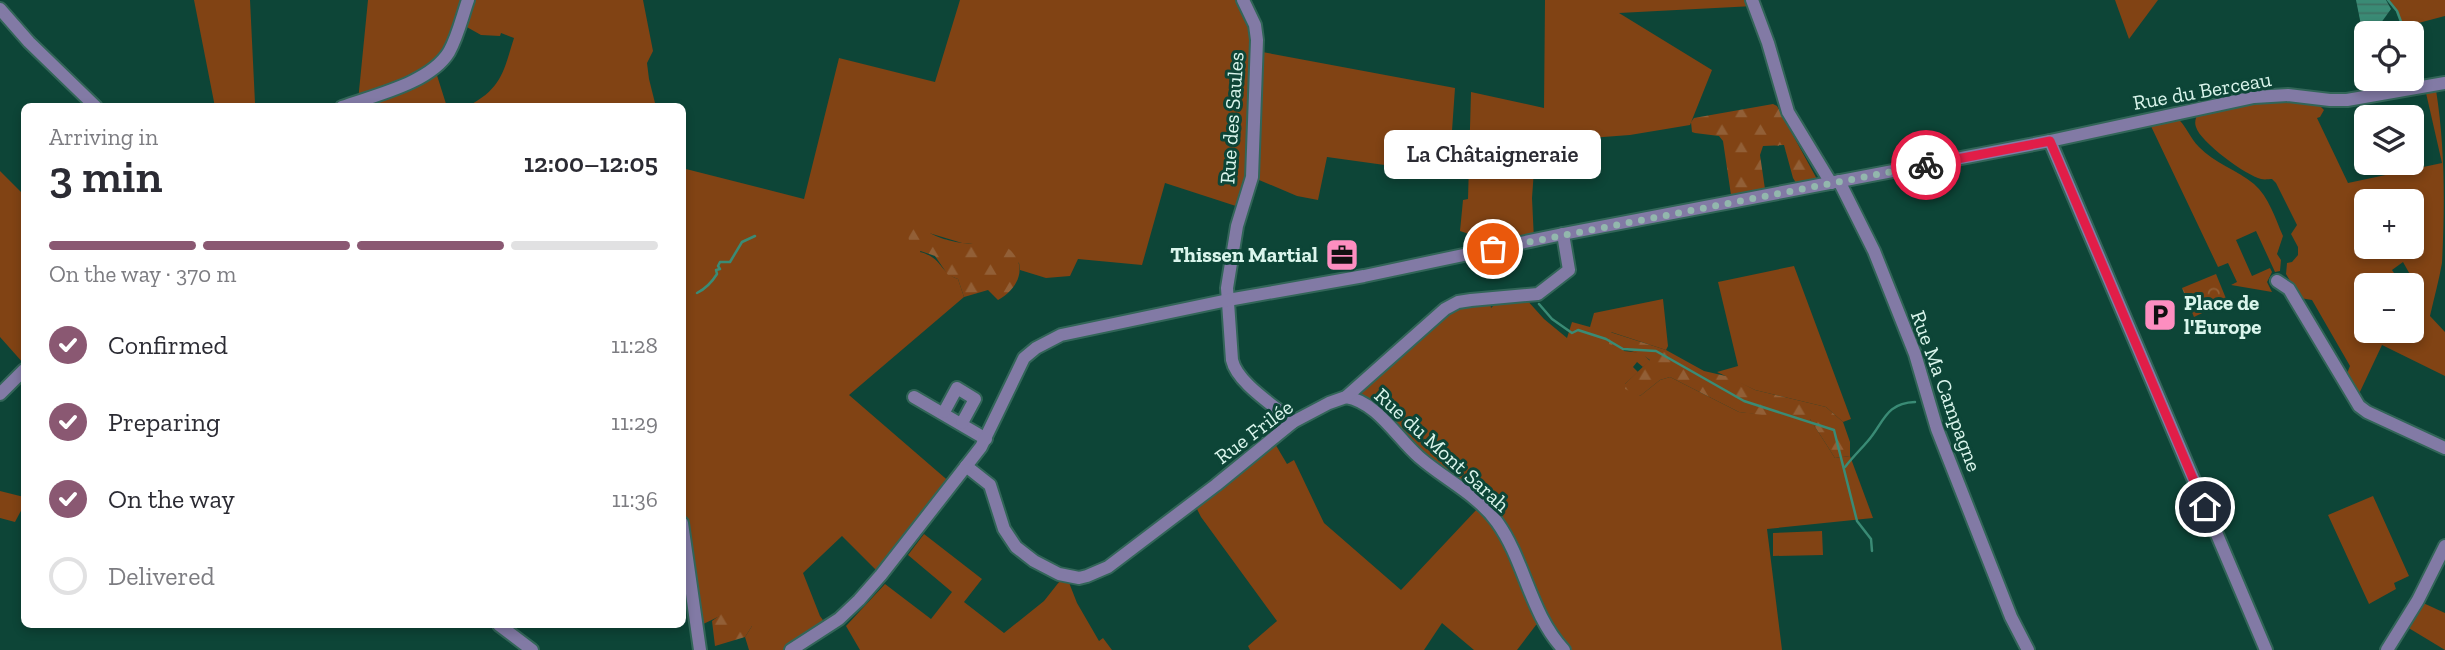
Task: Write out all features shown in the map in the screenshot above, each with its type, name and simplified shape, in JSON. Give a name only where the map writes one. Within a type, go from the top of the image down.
[{"type":"street","points":[[352,103],[435,69],[454,42],[468,0]]},
{"type":"street","name":"Rue des Saules","points":[[1243,0],[1256,31],[1252,177],[1237,226],[1227,288],[1234,370],[1241,379],[1293,422]]},
{"type":"street","name":"Rue Ma Campagne","points":[[1752,0],[1768,43],[1787,112],[1835,182],[1874,251],[1915,354],[1937,429],[2011,617],[2028,650]]},
{"type":"street","points":[[0,9],[29,42],[92,103]]},
{"type":"street","name":"Rue du Berceau","points":[[791,650],[828,627],[859,600],[986,439],[1020,364],[1036,348],[1073,332],[1228,300],[1364,276],[1563,234],[2050,141],[2254,97],[2288,95],[2347,100],[2445,82]]},
{"type":"street","points":[[2050,141],[2266,650]]},
{"type":"street","name":"Rue Frilée","points":[[966,466],[990,485],[1004,530],[1016,547],[1044,567],[1059,574],[1079,578],[1108,566],[1216,485],[1293,422],[1346,397],[1445,309],[1458,302],[1538,293],[1555,282],[1569,271],[1563,234]]},
{"type":"street","points":[[2277,281],[2289,289],[2359,406],[2445,448]]},
{"type":"street","points":[[0,394],[21,373]]},
{"type":"street","points":[[944,412],[957,388],[975,400],[962,423]]},
{"type":"street","points":[[914,397],[944,412],[986,439]]},
{"type":"street","name":"Rue du Mont Sarah","points":[[1346,397],[1358,400],[1370,408],[1419,457],[1489,513],[1505,537],[1539,612],[1563,650]]},
{"type":"street","points":[[2387,650],[2418,600],[2445,546]]},
{"type":"street","points":[[686,551],[700,650]]},
{"type":"street","points":[[503,628],[532,650]]},
{"type":"green space","points":[[194,0],[250,0],[255,103],[214,103]]},
{"type":"green space","points":[[368,0],[643,0],[653,51],[647,63],[655,103],[474,103],[488,93],[500,78],[514,38],[501,33],[500,36],[481,35],[465,26],[435,69],[446,103],[353,103],[358,101]]},
{"type":"green space","points":[[960,0],[1243,0],[1257,51],[1455,88],[1450,159],[1440,163],[1435,172],[1417,170],[1412,161],[1401,160],[1399,167],[1327,157],[1318,200],[1297,196],[1252,177],[1242,208],[1165,183],[1142,265],[1078,259],[1070,276],[1046,278],[1020,270],[1019,263],[984,245],[962,243],[929,233],[920,252],[933,258],[947,273],[958,279],[964,297],[849,395],[952,484],[881,575],[842,536],[803,573],[820,616],[828,627],[791,650],[749,650],[745,637],[752,626],[720,616],[697,627],[686,551],[686,169],[804,199],[839,58],[935,82]]},
{"type":"green space","points":[[1545,0],[1752,0],[1754,6],[1619,13],[1712,70],[1690,125],[1630,135],[1536,142],[1532,198],[1534,240],[1468,254],[1469,234],[1460,231],[1463,200],[1468,199],[1471,92],[1544,108]]},
{"type":"green space","points":[[2115,0],[2158,0],[2129,39]]},
{"type":"green space","points":[[2388,0],[2445,0],[2445,16],[2424,22],[2401,21]]},
{"type":"green space","points":[[2436,90],[2443,154],[2444,198],[2442,263],[2430,316],[2445,332],[2445,376],[2382,345],[2358,396],[2346,376],[2350,366],[2312,300],[2300,298],[2286,274],[2287,263],[2292,262],[2298,255],[2298,247],[2291,234],[2297,225],[2276,183],[2272,179],[2254,177],[2225,158],[2206,141],[2195,125],[2199,111],[2244,104],[2305,103],[2320,106],[2324,110],[2317,118],[2348,183],[2386,175],[2424,175],[2424,167],[2442,163],[2426,93]]},
{"type":"green space","points":[[1773,104],[1777,106],[1818,181],[1798,186],[1793,178],[1784,145],[1763,146],[1760,155],[1766,196],[1737,201],[1731,195],[1723,141],[1719,136],[1692,132],[1691,122],[1694,118]]},
{"type":"green space","points":[[2176,117],[2205,153],[2254,184],[2268,201],[2283,236],[2277,254],[2281,260],[2280,271],[2275,272],[2256,231],[2236,240],[2252,276],[2270,268],[2272,272],[2267,282],[2272,292],[2231,285],[2237,282],[2228,263],[2218,267],[2149,122]]},
{"type":"green space","points":[[0,171],[21,192],[21,361],[0,337]]},
{"type":"green space","points":[[916,224],[951,241],[977,244],[990,241],[1004,246],[1018,260],[1020,268],[1016,283],[998,300],[988,290],[964,297],[958,279],[948,275],[935,256],[912,248],[908,234]]},
{"type":"green space","points":[[1794,266],[1851,419],[1843,422],[1826,407],[1755,390],[1717,372],[1738,366],[1718,282]]},
{"type":"green space","points":[[2216,274],[2227,301],[2194,317],[2182,288]]},
{"type":"green space","points":[[1526,299],[1567,338],[1572,322],[1590,327],[1594,313],[1663,299],[1668,346],[1666,350],[1611,332],[1624,351],[1642,353],[1650,361],[1643,367],[1637,362],[1633,367],[1638,372],[1625,384],[1640,396],[1660,380],[1670,377],[1739,412],[1810,419],[1835,458],[1850,456],[1873,518],[1767,529],[1782,650],[1568,650],[1545,620],[1511,540],[1359,391],[1444,315],[1461,306],[1490,303],[1491,308],[1497,302]]},
{"type":"green space","points":[[1610,332],[1666,350],[1704,371],[1730,377],[1755,390],[1826,407],[1843,422],[1850,442],[1850,456],[1835,458],[1810,419],[1799,424],[1739,412],[1670,377],[1660,380],[1640,396],[1625,389],[1625,384],[1650,360],[1641,354],[1609,344]]},
{"type":"green space","points":[[1274,442],[1287,464],[1294,460],[1324,523],[1401,590],[1479,507],[1490,517],[1542,622],[1536,625],[1517,650],[1474,650],[1442,623],[1424,650],[1250,650],[1248,646],[1277,621],[1195,505]]},
{"type":"green space","points":[[0,491],[21,496],[21,511],[15,522],[0,518]]},
{"type":"green space","points":[[2373,496],[2409,576],[2394,583],[2396,589],[2369,604],[2328,515]]},
{"type":"green space","points":[[1822,531],[1823,555],[1773,556],[1773,533]]},
{"type":"green space","points":[[924,534],[982,579],[964,602],[1004,633],[1044,601],[1063,577],[1068,580],[1077,603],[1099,641],[1103,638],[1112,650],[860,650],[846,626],[885,584],[931,619],[952,592],[908,555]]},
{"type":"green space","points":[[2421,602],[2445,613],[2445,650],[2407,627]]},
{"type":"green space","points":[[747,609],[752,614],[752,626],[745,637],[715,646],[712,621],[719,616],[719,612]]},
{"type":"shaded area","points":[[2356,0],[2386,0],[2391,9],[2382,21],[2360,21]]},
{"type":"waterway","points":[[2388,0],[2401,21]]},
{"type":"waterway","points":[[697,293],[715,277],[716,270],[720,269],[720,262],[730,262],[742,242],[755,236]]},
{"type":"waterway","points":[[1539,304],[1552,319],[1572,333],[1578,330],[1606,339],[1623,349],[1656,351],[1744,401],[1834,430],[1857,521],[1871,539],[1872,551]]},
{"type":"waterway","points":[[1845,467],[1891,410],[1905,403],[1915,402]]},
{"type":"way so far","points":[[1493,249],[1926,165]]},
{"type":"place","name":"La Châtaigneraie","points":[[1493,249]]},
{"type":"place","name":"Thissen Martial","points":[[1342,255]]},
{"type":"place","name":"Place de l'Europe","points":[[2160,315]]},
{"type":"route","points":[[1926,165],[2050,141],[2205,507]]}]
